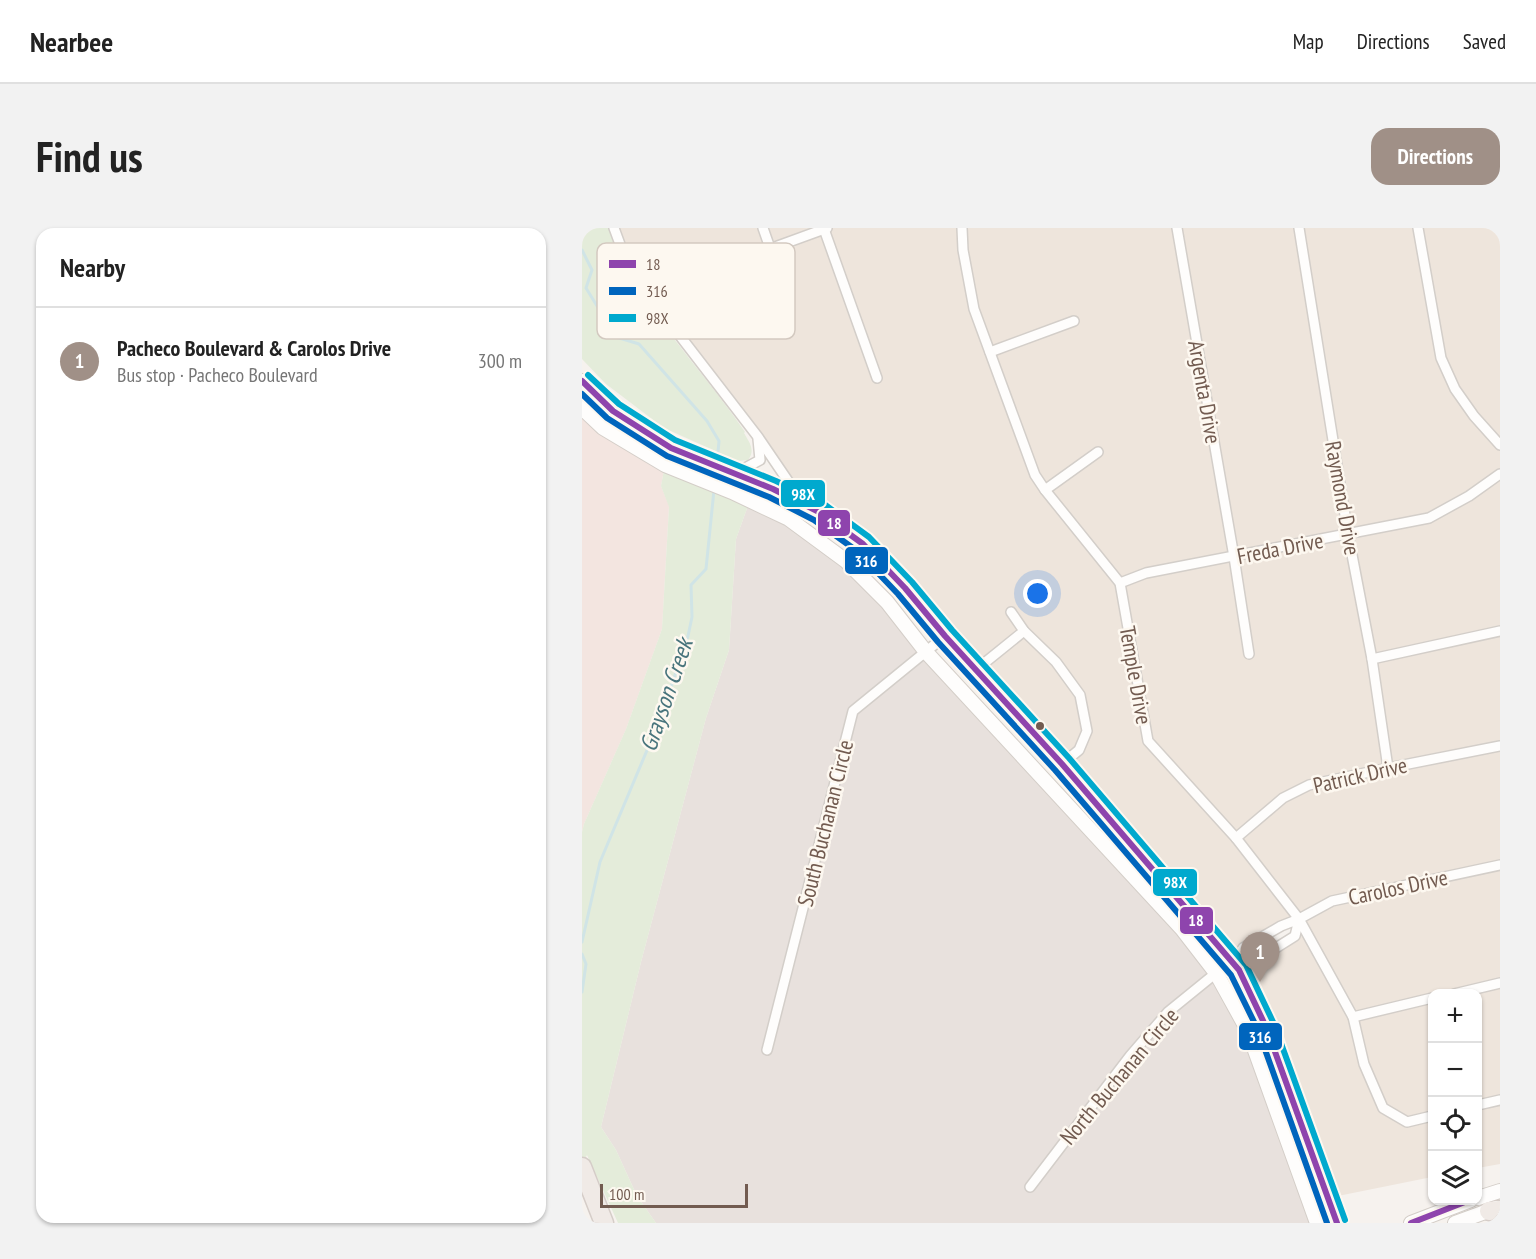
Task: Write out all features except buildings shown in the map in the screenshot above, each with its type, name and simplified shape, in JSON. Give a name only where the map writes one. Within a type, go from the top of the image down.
[{"type":"highway","points":[[582,1167],[604,1223]]},
{"type":"main road","points":[[582,381],[613,411],[671,448],[772,489],[819,512],[863,544],[905,588],[945,636],[1062,764],[1239,970],[1266,1026],[1336,1223]]},
{"type":"main road","points":[[582,408],[603,428],[665,465],[732,492],[789,519],[846,561],[887,602],[926,652],[1182,929],[1216,973],[1248,1031],[1317,1223]]},
{"type":"main road","points":[[1455,1223],[1492,1207],[1500,1191]]},
{"type":"main road","points":[[1411,1223],[1458,1205]]},
{"type":"street","points":[[614,228],[620,243]]},
{"type":"street","points":[[763,228],[768,243]]},
{"type":"street","name":"Temple Drive","points":[[963,228],[963,250],[975,309],[1035,475],[1120,583],[1148,741],[1236,838],[1299,919],[1353,1017],[1364,1064],[1383,1108],[1407,1122],[1428,1117]]},
{"type":"street","name":"Argenta Drive","points":[[1177,228],[1249,654]]},
{"type":"street","name":"Raymond Drive","points":[[1299,228],[1348,534],[1372,659],[1388,768]]},
{"type":"street","points":[[1418,228],[1441,358],[1455,389],[1474,416],[1500,446]]},
{"type":"street","points":[[785,243],[826,229],[877,378]]},
{"type":"street","points":[[990,352],[1074,321]]},
{"type":"street","points":[[682,339],[758,437],[790,484],[819,512]]},
{"type":"street","points":[[734,474],[760,460],[758,437]]},
{"type":"street","points":[[1045,490],[1098,452]]},
{"type":"street","name":"Freda Drive","points":[[1120,583],[1146,573],[1428,518],[1468,496],[1500,474]]},
{"type":"street","points":[[1011,612],[1024,631],[1056,662],[1080,695],[1087,731],[1079,750],[1062,764]]},
{"type":"street","points":[[976,669],[1024,631]]},
{"type":"street","points":[[1372,659],[1500,631]]},
{"type":"street","name":"South Buchanan Circle","points":[[767,1050],[853,711],[945,636]]},
{"type":"street","name":"Patrick Drive","points":[[1236,838],[1283,798],[1309,785],[1500,746]]},
{"type":"street","name":"Carolos Drive","points":[[1234,963],[1243,948],[1332,901],[1500,865]]},
{"type":"street","name":"Carolos Drive","points":[[1216,973],[1234,963],[1252,963],[1295,936],[1299,919]]},
{"type":"street","name":"North Buchanan Circle","points":[[1030,1187],[1130,1056],[1168,1012],[1216,973]]},
{"type":"street","points":[[1472,989],[1500,983]]},
{"type":"street","points":[[1353,1017],[1428,999]]},
{"type":"street","points":[[1482,1104],[1500,1100]]},
{"type":"shaded area","points":[[614,228],[1500,228],[1500,1164],[1482,1167],[1482,989],[1428,989],[1428,1178],[1328,1198],[1239,970],[1295,936],[1299,919],[1243,948],[1234,963],[905,588],[790,484],[682,339],[795,339],[795,243],[623,243]]},
{"type":"shaded area","points":[[582,408],[665,465],[661,486],[669,506],[662,629],[626,729],[582,832]]},
{"type":"shaded area","points":[[750,500],[846,561],[1182,929],[1248,1031],[1317,1223],[656,1223],[637,1196],[616,1150],[601,1127],[641,962],[706,718],[729,650],[736,539]]},
{"type":"green space","points":[[582,228],[609,228],[614,243],[597,243],[597,339],[674,339],[745,432],[752,449],[748,460],[738,461],[664,428],[606,384],[582,359]]},
{"type":"green space","points":[[665,465],[750,500],[736,539],[729,650],[706,718],[641,962],[601,1127],[616,1150],[637,1196],[656,1223],[618,1223],[587,1155],[582,1163],[582,832],[626,729],[662,629],[669,507],[661,486]]},
{"type":"waterway","name":"Grayson Creek","points":[[582,250],[592,270],[586,288],[597,306]]},
{"type":"waterway","name":"Grayson Creek","points":[[623,339],[639,344],[707,421],[719,441],[717,463]]},
{"type":"waterway","name":"Grayson Creek","points":[[582,942],[600,862],[661,717],[688,636],[692,617],[691,585],[706,569],[714,490]]},
{"type":"waterway","name":"Grayson Creek","points":[[582,954],[586,964],[582,992]]},
{"type":"transit line","name":"98X","points":[[588,375],[619,404],[675,440],[776,481],[824,504],[869,537],[912,582],[952,630],[1069,758],[1246,965],[1274,1024],[1345,1220]]},
{"type":"transit line","name":"18","points":[[582,381],[613,411],[671,448],[773,489],[819,512],[863,544],[905,588],[945,636],[1062,764],[1239,970],[1266,1027],[1337,1223]]},
{"type":"transit line","name":"316","points":[[582,394],[607,418],[667,456],[769,497],[814,520],[857,551],[898,594],[938,642],[1055,770],[1231,975],[1258,1030],[1327,1223]]},
{"type":"transit line","name":"18","points":[[1411,1223],[1457,1205]]},
{"type":"place","name":"Pacheco Boulevard & Carolos Drive","points":[[1260,982]]}]
